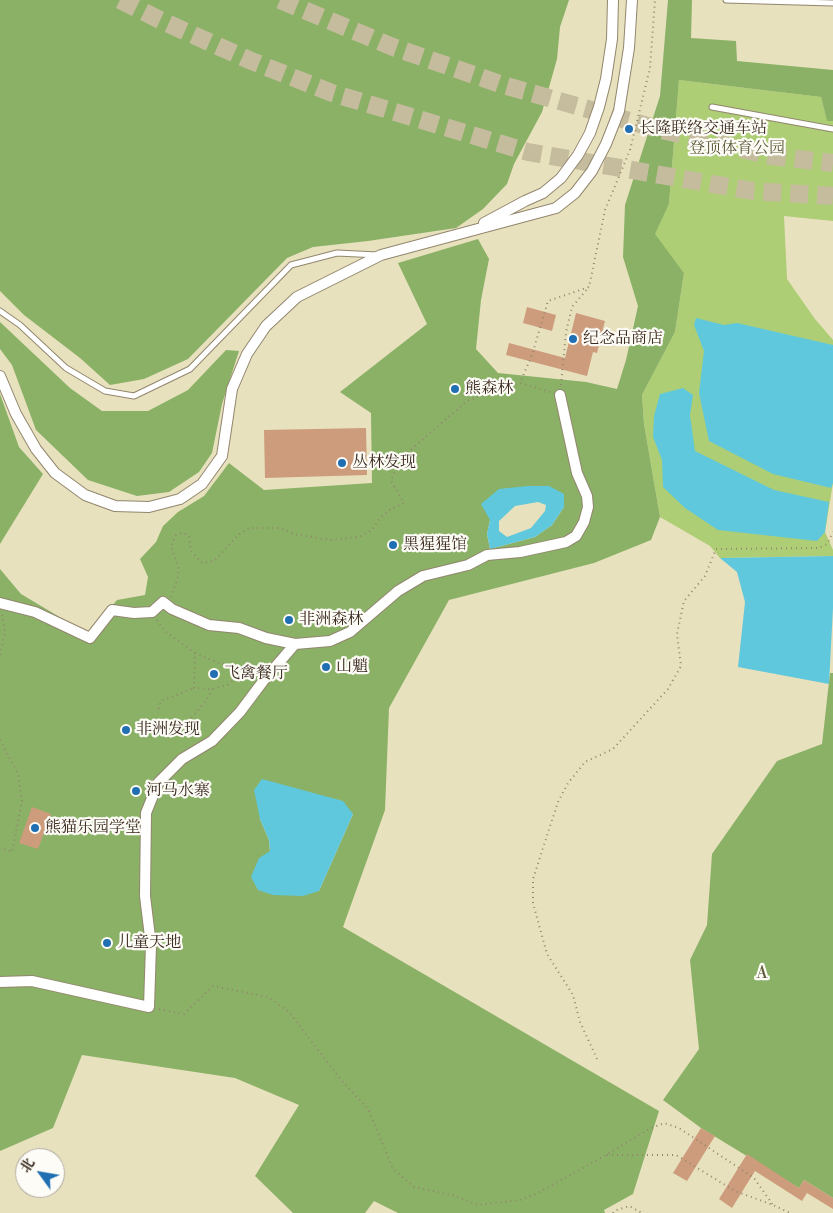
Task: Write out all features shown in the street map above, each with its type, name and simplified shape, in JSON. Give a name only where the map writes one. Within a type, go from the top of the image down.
[{"type":"street","points":[[473,230],[543,193],[561,178],[578,155],[590,133],[600,107],[612,39],[614,0]]},
{"type":"street","points":[[0,376],[16,414],[36,449],[55,473],[85,495],[115,506],[149,507],[180,499],[202,484],[222,456],[232,389],[247,354],[266,326],[297,297],[381,255],[556,208],[575,193],[592,171],[606,144],[619,111],[629,48],[632,0]]},
{"type":"street","points":[[1,608],[35,612],[90,638],[112,610],[134,613],[152,612],[163,602],[172,609],[209,626],[238,628],[266,638],[295,644],[330,641],[350,632],[398,591],[423,576],[468,565],[487,555],[520,552],[566,542],[576,536],[584,522],[588,507],[587,496],[577,473],[560,395]]},
{"type":"street","points":[[0,982],[32,981],[149,1007],[151,945],[145,896],[146,813],[158,783],[182,760],[212,741],[240,712],[295,644]]},
{"type":"lane","points":[[726,0],[833,3]]},
{"type":"lane","points":[[712,106],[833,129]]},
{"type":"lane","points":[[0,310],[20,325],[66,368],[104,392],[134,396],[190,369],[291,265],[337,253],[381,255]]},
{"type":"path","points":[[163,602],[171,597],[179,570],[171,546],[176,535],[183,533],[189,536],[191,551],[202,563],[214,561],[238,535],[249,528],[280,528],[294,534],[330,540],[359,537],[372,530],[380,518],[389,510],[404,503],[391,481],[397,465],[407,453],[467,401],[520,382],[560,395],[566,332],[572,307],[589,287],[605,210],[630,150],[650,68],[655,0]]},
{"type":"path","points":[[520,382],[532,355],[548,301],[589,287]]},
{"type":"path","points":[[597,1059],[580,1022],[573,995],[547,954],[533,904],[533,879],[558,802],[568,783],[585,762],[613,748],[668,689],[681,666],[677,634],[684,601],[705,576],[716,549],[819,548],[827,544],[833,532]]},
{"type":"path","points":[[0,655],[5,632],[1,608]]},
{"type":"path","points":[[152,612],[165,630],[195,653],[219,663],[250,672],[256,690]]},
{"type":"path","points":[[194,688],[195,653]]},
{"type":"path","points":[[159,708],[161,702],[194,688],[212,688],[230,684],[241,670]]},
{"type":"path","points":[[172,733],[183,727],[206,701],[212,688]]},
{"type":"path","points":[[0,740],[18,774],[22,801],[12,852],[0,848]]},
{"type":"path","points":[[149,1007],[184,1014],[213,986],[268,997],[289,1012],[341,1080],[368,1109],[393,1169],[414,1187],[456,1196],[478,1205],[520,1200],[536,1194],[606,1155],[649,1128],[664,1123],[679,1128],[754,1178],[772,1205]]},
{"type":"path","points":[[606,1155],[676,1155],[734,1191],[790,1213]]},
{"type":"path","points":[[613,1213],[614,1210],[629,1206],[642,1213]]},
{"type":"green space","points":[[0,0],[569,0],[560,27],[557,59],[542,112],[514,164],[507,184],[483,209],[456,228],[313,247],[287,258],[188,359],[144,379],[110,385],[80,358],[24,315],[0,291]]},
{"type":"green space","points":[[668,0],[692,0],[691,38],[736,41],[737,61],[833,70],[833,121],[827,121],[821,97],[679,80],[669,204],[655,234],[684,273],[675,332],[642,395],[644,424],[660,517],[651,540],[594,563],[449,600],[389,708],[385,810],[343,927],[659,1111],[633,1194],[604,1210],[605,1213],[398,1213],[374,1201],[365,1213],[293,1213],[255,1176],[299,1105],[235,1078],[82,1055],[53,1128],[0,1151],[0,569],[21,594],[88,634],[117,600],[145,595],[148,577],[140,559],[156,542],[163,526],[178,512],[204,496],[229,463],[264,490],[372,483],[371,413],[340,392],[427,324],[398,263],[478,239],[489,259],[481,300],[476,349],[498,373],[586,382],[617,389],[626,360],[638,306],[623,257],[625,205],[660,96]],"holes":[[[528,486],[564,507],[552,525],[535,537],[490,549],[487,534],[490,520]],[[353,814],[319,891],[270,852],[269,840],[260,819]]]},
{"type":"green space","name":"登顶体育公园","points":[[679,80],[821,97],[827,120],[833,121],[833,221],[784,216],[787,279],[815,319],[833,340],[833,483],[825,532],[833,550],[833,556],[720,558],[710,546],[660,517],[644,424],[642,395],[675,332],[684,273],[654,234],[669,204]]},
{"type":"green space","points":[[0,322],[70,388],[102,411],[148,411],[188,390],[226,350],[239,351],[222,404],[212,453],[199,472],[169,492],[137,496],[88,480],[36,430],[12,365],[0,349]]},
{"type":"green space","points":[[0,394],[19,447],[43,474],[0,544]]},
{"type":"green space","name":"A","points":[[830,673],[833,673],[833,1198],[804,1180],[799,1188],[701,1128],[663,1100],[699,1049],[690,960],[707,925],[712,854],[777,761],[822,744]]},
{"type":"water","points":[[696,318],[724,325],[737,323],[833,345],[833,483],[831,488],[773,474],[709,441],[699,393],[704,351],[694,325]]},
{"type":"water","points":[[683,388],[693,395],[690,415],[695,451],[774,490],[829,502],[825,532],[817,541],[718,530],[685,508],[663,487],[662,460],[653,437],[654,416],[660,394]]},
{"type":"water","points":[[549,486],[564,494],[564,507],[552,525],[535,537],[490,549],[487,534],[490,520],[481,504],[499,489]],"holes":[[[538,502],[546,505],[545,511],[531,528],[507,537],[499,531],[499,521],[515,506]]]},
{"type":"water","points":[[833,556],[833,608],[829,684],[738,667],[745,602],[737,572],[720,558]]},
{"type":"water","points":[[262,779],[343,801],[353,814],[319,891],[303,896],[273,895],[258,890],[251,877],[259,858],[270,851],[269,840],[260,819],[254,790]]},
{"type":"building","points":[[527,307],[556,315],[552,331],[523,323]]},
{"type":"building","points":[[576,313],[605,321],[597,353],[593,352],[587,376],[506,355],[509,343],[565,358]]},
{"type":"building","points":[[366,428],[367,475],[265,478],[264,430]]},
{"type":"building","name":"熊猫乐园学堂","points":[[32,807],[51,814],[38,849],[19,843]]},
{"type":"building","points":[[701,1128],[715,1136],[687,1181],[673,1173]]},
{"type":"building","points":[[747,1154],[799,1188],[804,1180],[833,1198],[833,1209],[807,1193],[802,1201],[755,1171],[732,1208],[719,1199]]},
{"type":"tunnel","points":[[120,0],[249,60],[332,93],[528,152],[753,191],[833,196]]},
{"type":"tunnel","points":[[280,0],[393,47],[503,85],[658,129],[771,156],[833,163]]},
{"type":"place","name":"长隆联络交通车站","points":[[629,129]]},
{"type":"place","name":"纪念品商店","points":[[573,339]]},
{"type":"place","name":"熊森林","points":[[455,389]]},
{"type":"place","name":"丛林发现","points":[[342,463]]},
{"type":"place","name":"黑猩猩馆","points":[[393,545]]},
{"type":"place","name":"非洲森林","points":[[289,620]]},
{"type":"place","name":"山魈","points":[[326,667]]},
{"type":"place","name":"飞禽餐厅","points":[[214,674]]},
{"type":"place","name":"非洲发现","points":[[126,730]]},
{"type":"place","name":"河马水寨","points":[[136,791]]},
{"type":"place","name":"熊猫乐园学堂","points":[[35,828]]},
{"type":"place","name":"儿童天地","points":[[107,943]]}]
